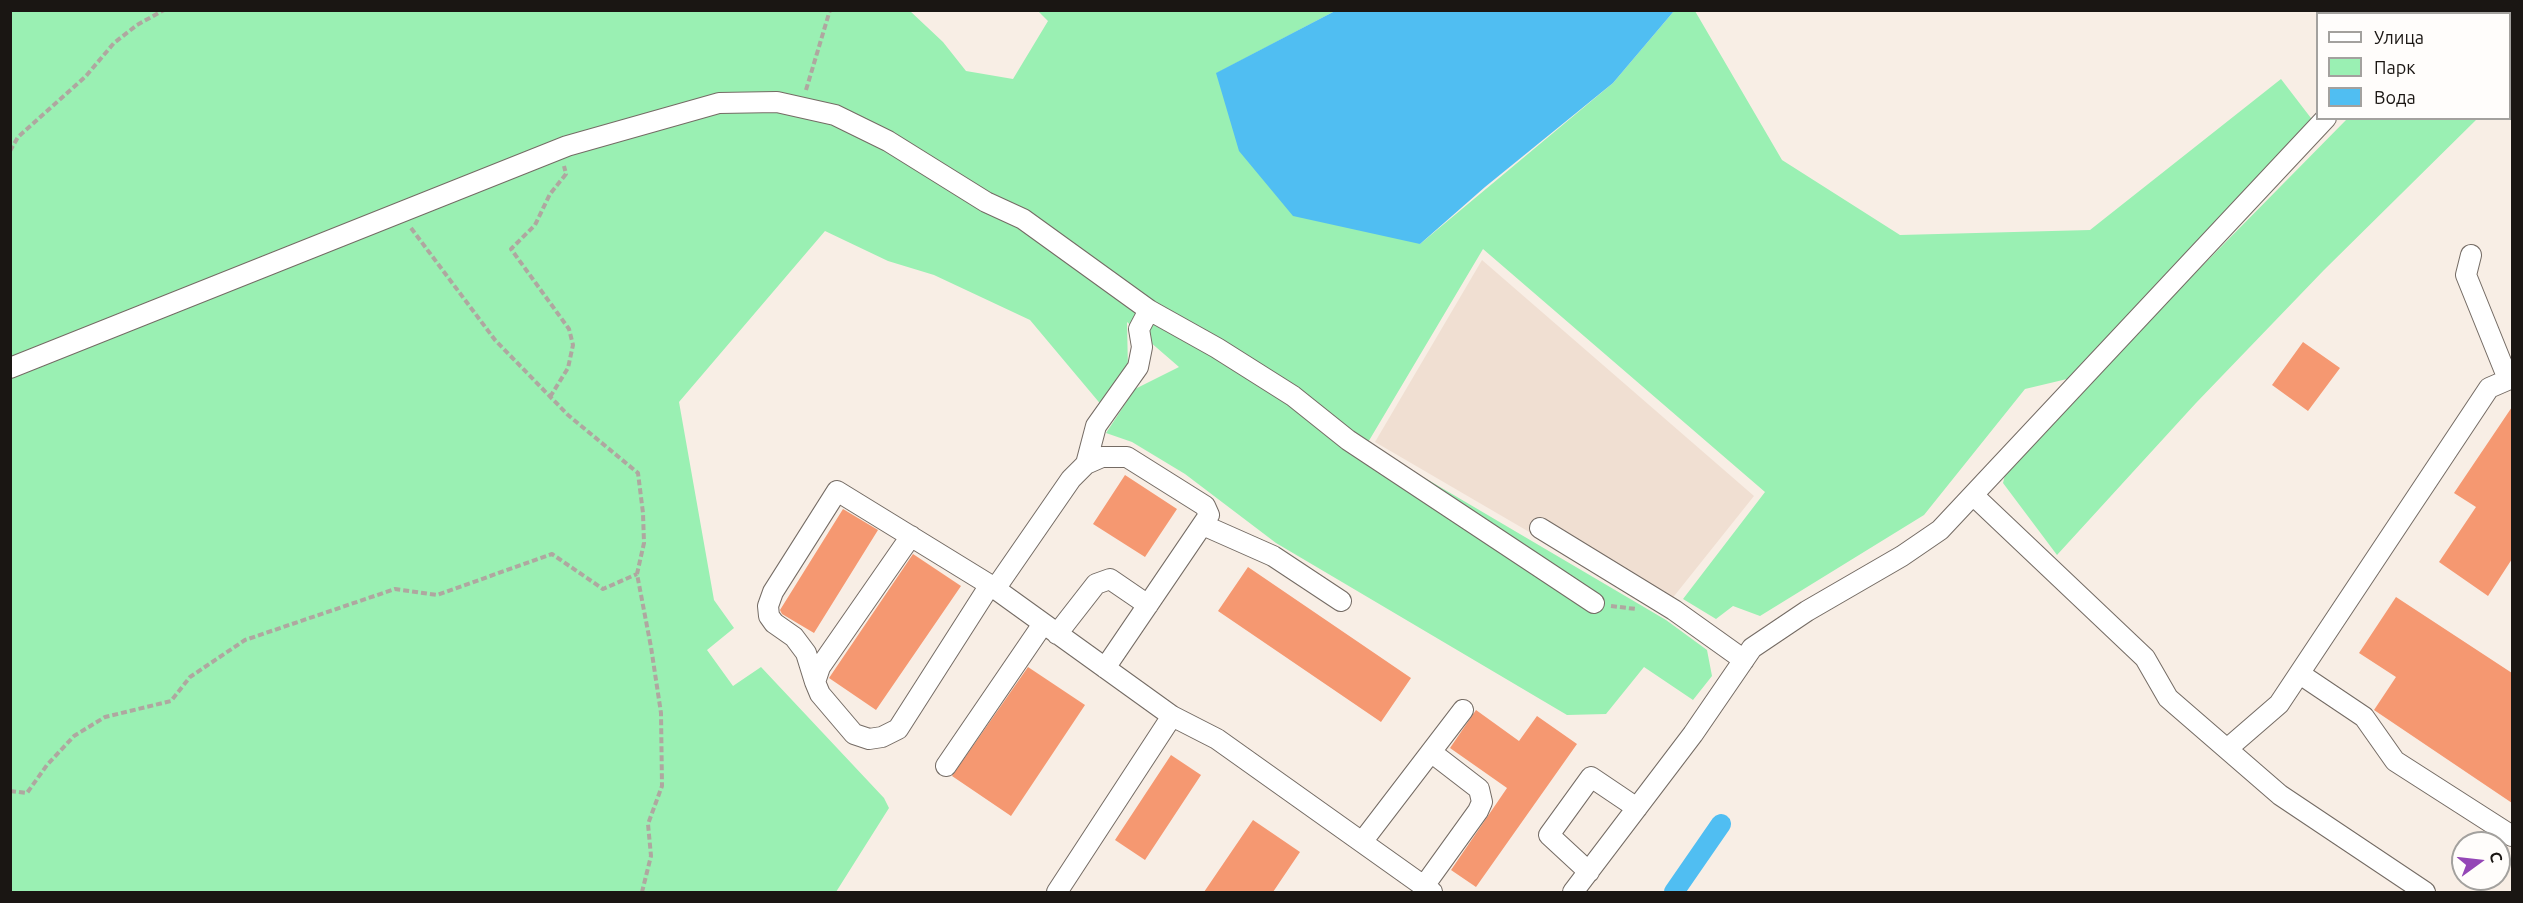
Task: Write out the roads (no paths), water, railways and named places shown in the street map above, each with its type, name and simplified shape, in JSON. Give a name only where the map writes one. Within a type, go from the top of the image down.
[{"type":"street","points":[[10,368],[560,149],[719,103],[777,102],[835,115],[888,141],[986,202],[1023,219],[1149,310],[1217,348],[1293,396],[1348,440],[1594,603]]},
{"type":"street","points":[[1573,892],[1693,734],[1748,654],[1807,611],[1902,556],[1940,530],[2324,120]]},
{"type":"street","points":[[2227,749],[2280,704],[2489,388],[2510,378],[2466,275],[2470,255]]},
{"type":"street","points":[[1086,464],[1096,426],[1138,367],[1142,347],[1139,328],[1149,310]]},
{"type":"street","points":[[1105,668],[1209,515],[1204,506],[1127,456],[1102,457],[1086,464],[1071,479],[992,587],[898,729],[882,737],[868,739],[854,734],[820,694],[814,682],[806,653],[794,637],[774,623],[769,616],[768,606],[773,592],[837,491],[992,587],[1050,629],[1172,716],[1217,739],[1428,889],[1482,802],[1479,789],[1431,752]]},
{"type":"street","points":[[1973,495],[2145,658],[2168,698],[2280,795],[2425,892]]},
{"type":"street","points":[[1203,525],[1273,556],[1341,601]]},
{"type":"street","points":[[1540,528],[1748,654]]},
{"type":"street","points":[[814,682],[820,667],[910,536]]},
{"type":"street","points":[[946,766],[1050,629],[1096,584],[1110,579],[1148,605]]},
{"type":"street","points":[[2300,674],[2364,717],[2395,761],[2512,836]]},
{"type":"street","points":[[1362,842],[1463,710]]},
{"type":"street","points":[[1063,890],[1172,716]]},
{"type":"street","points":[[1589,872],[1549,835],[1591,777],[1637,808]]},
{"type":"water","points":[[1335,11],[1674,11],[1613,83],[1485,187],[1420,244],[1293,216],[1239,151],[1216,73]]},
{"type":"waterway","points":[[1674,892],[1721,824]]}]
